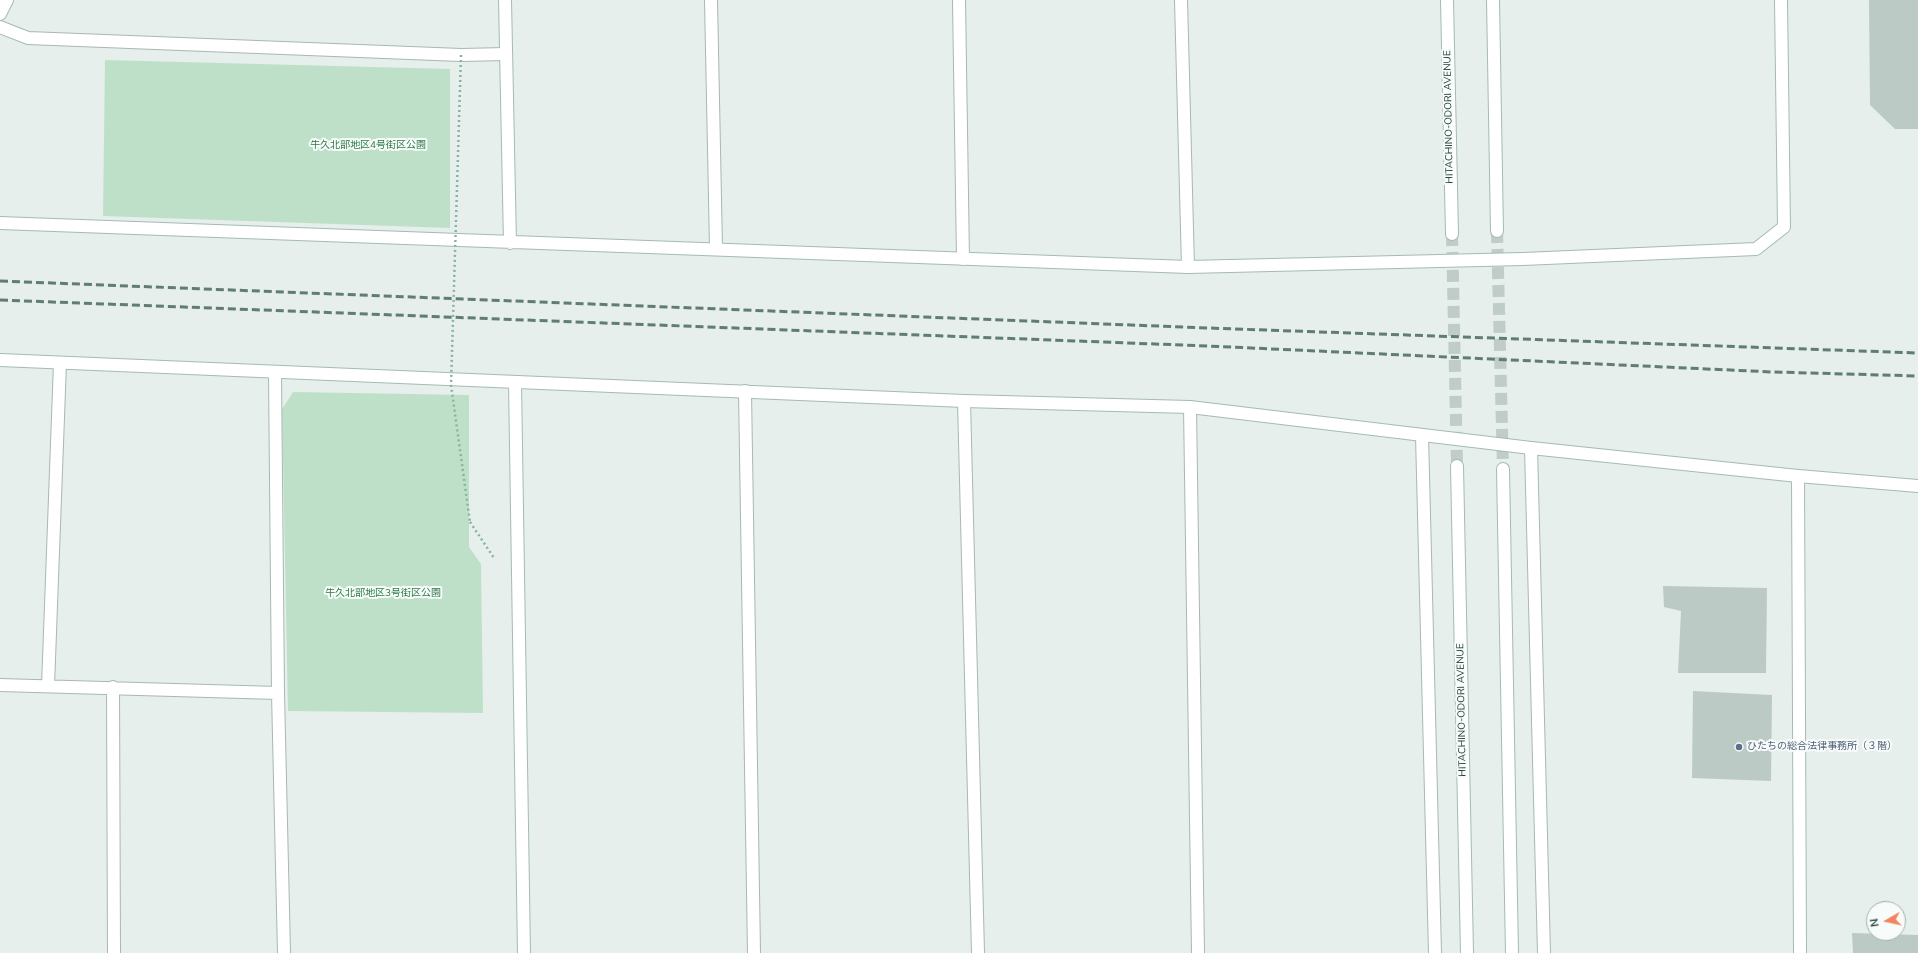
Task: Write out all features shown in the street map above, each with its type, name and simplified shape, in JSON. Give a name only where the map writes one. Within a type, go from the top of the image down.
[{"type":"street","points":[[0,14],[7,0]]},
{"type":"street","points":[[505,0],[510,243]]},
{"type":"street","points":[[711,0],[716,248]]},
{"type":"street","points":[[959,0],[963,259]]},
{"type":"street","points":[[1181,0],[1188,267]]},
{"type":"street","name":"HITACHINO-ODORI AVENUE","points":[[1447,0],[1452,234]]},
{"type":"street","points":[[1493,0],[1497,231]]},
{"type":"street","points":[[0,223],[510,243],[716,248],[1188,267],[1523,259],[1756,249],[1784,227],[1781,0]]},
{"type":"street","points":[[0,27],[28,38],[461,55],[506,54]]},
{"type":"street","points":[[0,360],[275,373],[964,401],[1190,407],[1531,448],[1798,476],[1918,486]]},
{"type":"street","points":[[48,686],[60,363]]},
{"type":"street","points":[[275,373],[278,693],[284,953]]},
{"type":"street","points":[[515,383],[524,953]]},
{"type":"street","points":[[745,391],[754,953]]},
{"type":"street","points":[[964,401],[978,953]]},
{"type":"street","points":[[1190,407],[1198,953]]},
{"type":"street","points":[[1422,435],[1434,953]]},
{"type":"street","points":[[1531,448],[1544,953]]},
{"type":"street","name":"HITACHINO-ODORI AVENUE","points":[[1457,466],[1467,953]]},
{"type":"street","points":[[1503,469],[1512,953]]},
{"type":"street","points":[[1798,476],[1800,953]]},
{"type":"street","points":[[0,685],[113,687],[278,693]]},
{"type":"street","points":[[113,687],[114,953]]},
{"type":"path","points":[[461,55],[451,385],[470,522]]},
{"type":"green space","name":"牛久北部地区4号街区公園","points":[[105,60],[450,69],[450,228],[103,216]]},
{"type":"green space","name":"牛久北部地区3号街区公園","points":[[293,392],[469,395],[469,547],[481,564],[483,713],[288,711],[282,409]]},
{"type":"building","points":[[1869,0],[1918,0],[1918,129],[1895,129],[1870,105]]},
{"type":"building","points":[[1663,586],[1767,588],[1766,673],[1678,673],[1681,611],[1664,607]]},
{"type":"building","points":[[1693,691],[1772,695],[1771,781],[1692,778]]},
{"type":"building","points":[[1852,933],[1866,933],[1866,941],[1906,941],[1906,935],[1918,935],[1918,953],[1853,953]]},
{"type":"tunnel","points":[[1497,231],[1503,469]]},
{"type":"tunnel","points":[[1452,234],[1457,466]]},
{"type":"railway","points":[[0,281],[1208,328],[1918,353]]},
{"type":"railway","points":[[0,300],[1208,346],[1773,372],[1918,376]]},
{"type":"place","name":"ひたちの総合法律事務所（３階）","points":[[1739,747]]}]
